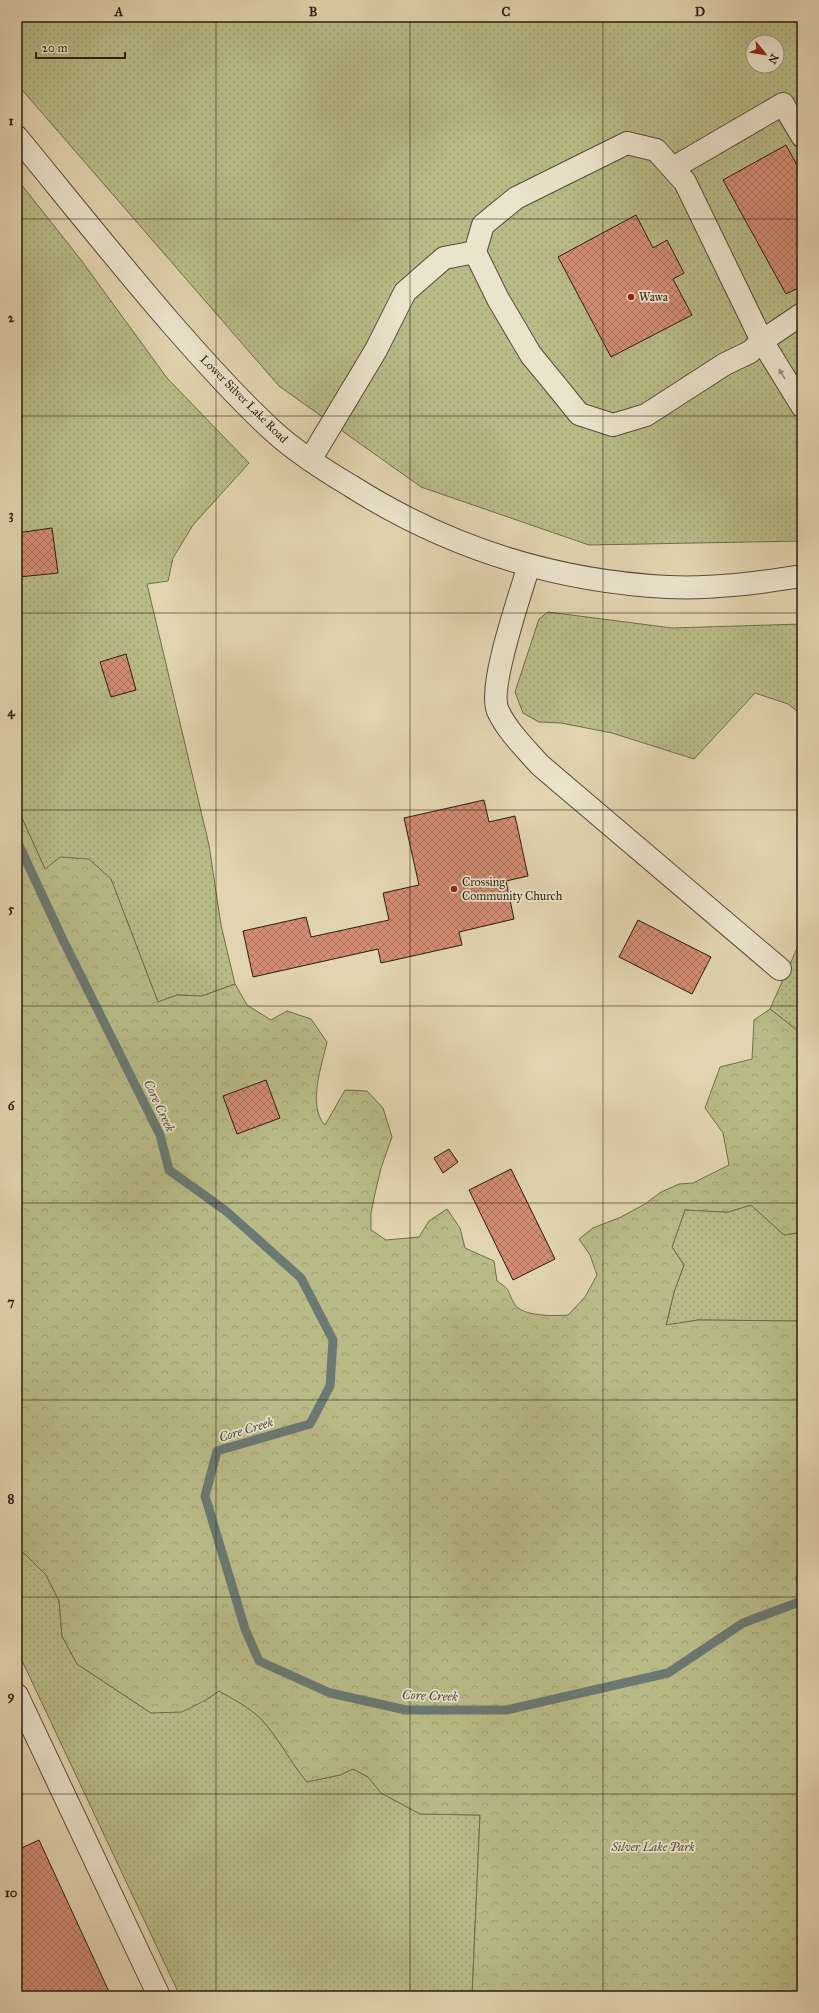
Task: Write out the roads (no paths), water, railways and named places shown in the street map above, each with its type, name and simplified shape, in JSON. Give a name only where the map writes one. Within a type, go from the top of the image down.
[{"type":"street","points":[[673,168],[783,104],[802,136]]},
{"type":"street","name":"Lower Silver Lake Road","points":[[17,137],[125,270],[218,377],[274,432],[310,460],[376,502],[432,530],[502,558],[568,576],[670,587],[754,584],[802,576]]},
{"type":"street","points":[[802,314],[762,341],[750,352],[725,364],[646,415],[613,425],[579,414],[531,355],[498,299],[475,252],[483,225],[516,198],[627,143],[656,150],[685,182],[762,341],[802,406]]},
{"type":"street","points":[[310,460],[376,350],[405,292],[444,258],[475,252]]},
{"type":"street","points":[[529,565],[500,664],[496,694],[498,710],[513,734],[540,765],[780,969]]},
{"type":"street","points":[[17,1695],[159,1996]]},
{"type":"waterway","name":"Core Creek","points":[[17,841],[63,940],[160,1135],[169,1170],[226,1211],[301,1278],[333,1340],[330,1386],[310,1424],[217,1451],[205,1496],[245,1629],[259,1661],[330,1693],[406,1710],[506,1710],[668,1673],[743,1623],[802,1601]]},
{"type":"waterway","name":"Core Creek","points":[[802,1577],[800,1578],[802,1592]]},
{"type":"place","name":"Wawa","points":[[631,297]]},
{"type":"place","name":"Crossing Community Church","points":[[454,889]]},
{"type":"park label","name":"Silver Lake Park","points":[[653,1847]]}]
